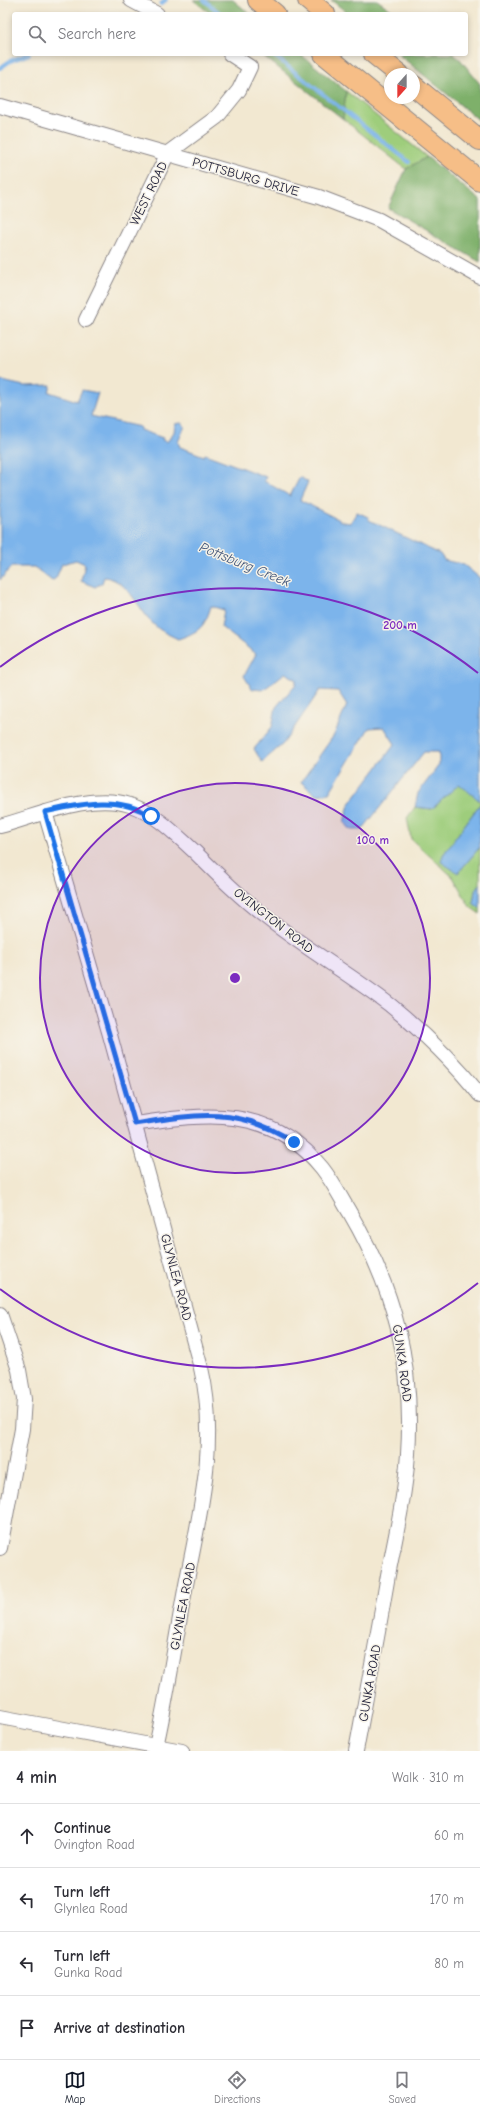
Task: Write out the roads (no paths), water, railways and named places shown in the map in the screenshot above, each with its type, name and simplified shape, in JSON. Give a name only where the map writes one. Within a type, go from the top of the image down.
[{"type":"highway","points":[[258,0],[273,12]]},
{"type":"highway","points":[[308,0],[323,12]]},
{"type":"highway","points":[[326,56],[480,181]]},
{"type":"highway","points":[[376,56],[392,68]]},
{"type":"highway","points":[[420,91],[480,140]]},
{"type":"street","points":[[131,0],[153,12]]},
{"type":"street","name":"WEST ROAD","points":[[86,320],[168,153],[217,117],[239,90],[250,68],[233,56]]},
{"type":"street","name":"POTTSBURG DRIVE","points":[[0,106],[318,197],[379,220],[480,277]]},
{"type":"street","name":"OVINGTON ROAD","points":[[0,826],[45,812],[75,805],[108,802],[128,805],[158,819],[174,831],[266,917],[389,1005],[423,1033],[480,1094]]},
{"type":"street","name":"GLYNLEA ROAD","points":[[45,812],[135,1124],[201,1368],[208,1403],[209,1431],[205,1486],[156,1749]]},
{"type":"street","name":"GUNKA ROAD","points":[[135,1124],[171,1118],[226,1115],[247,1120],[280,1133],[311,1156],[332,1183],[368,1244],[384,1281],[396,1317],[402,1344],[410,1416],[408,1456],[402,1502],[356,1751]]},
{"type":"street","points":[[0,1314],[19,1370],[24,1399],[22,1429],[0,1548]]},
{"type":"street","points":[[0,1717],[156,1749],[182,1751]]},
{"type":"water","name":"Pottsburg Creek","points":[[2,381],[24,386],[51,385],[49,392],[77,401],[82,390],[98,393],[91,416],[140,427],[140,430],[163,438],[162,440],[167,442],[174,432],[175,424],[181,423],[185,426],[178,442],[180,447],[204,456],[205,454],[266,477],[264,481],[290,496],[300,477],[308,482],[300,500],[343,522],[350,523],[357,512],[368,517],[369,520],[440,554],[444,560],[464,565],[480,578],[480,801],[459,784],[432,809],[415,807],[418,793],[439,765],[439,752],[424,752],[362,830],[351,830],[344,822],[349,805],[395,744],[384,727],[369,728],[329,793],[316,795],[301,782],[334,735],[347,705],[338,691],[320,690],[283,744],[262,762],[254,749],[272,727],[276,707],[296,684],[296,679],[285,673],[263,690],[252,689],[244,676],[256,654],[221,627],[224,610],[211,606],[206,619],[200,628],[191,634],[178,639],[159,629],[152,623],[128,591],[113,579],[104,577],[102,583],[95,587],[81,581],[85,564],[76,560],[62,564],[56,578],[52,581],[34,567],[11,567],[0,580],[0,382]]},
{"type":"water","points":[[480,804],[480,847],[458,873],[441,862],[443,855]]},
{"type":"water","points":[[480,884],[480,908],[473,903],[475,891]]},
{"type":"waterway","points":[[161,4],[166,0]]},
{"type":"waterway","points":[[204,0],[219,12]]},
{"type":"waterway","points":[[0,68],[10,61],[24,56]]},
{"type":"waterway","points":[[275,56],[409,162]]}]
